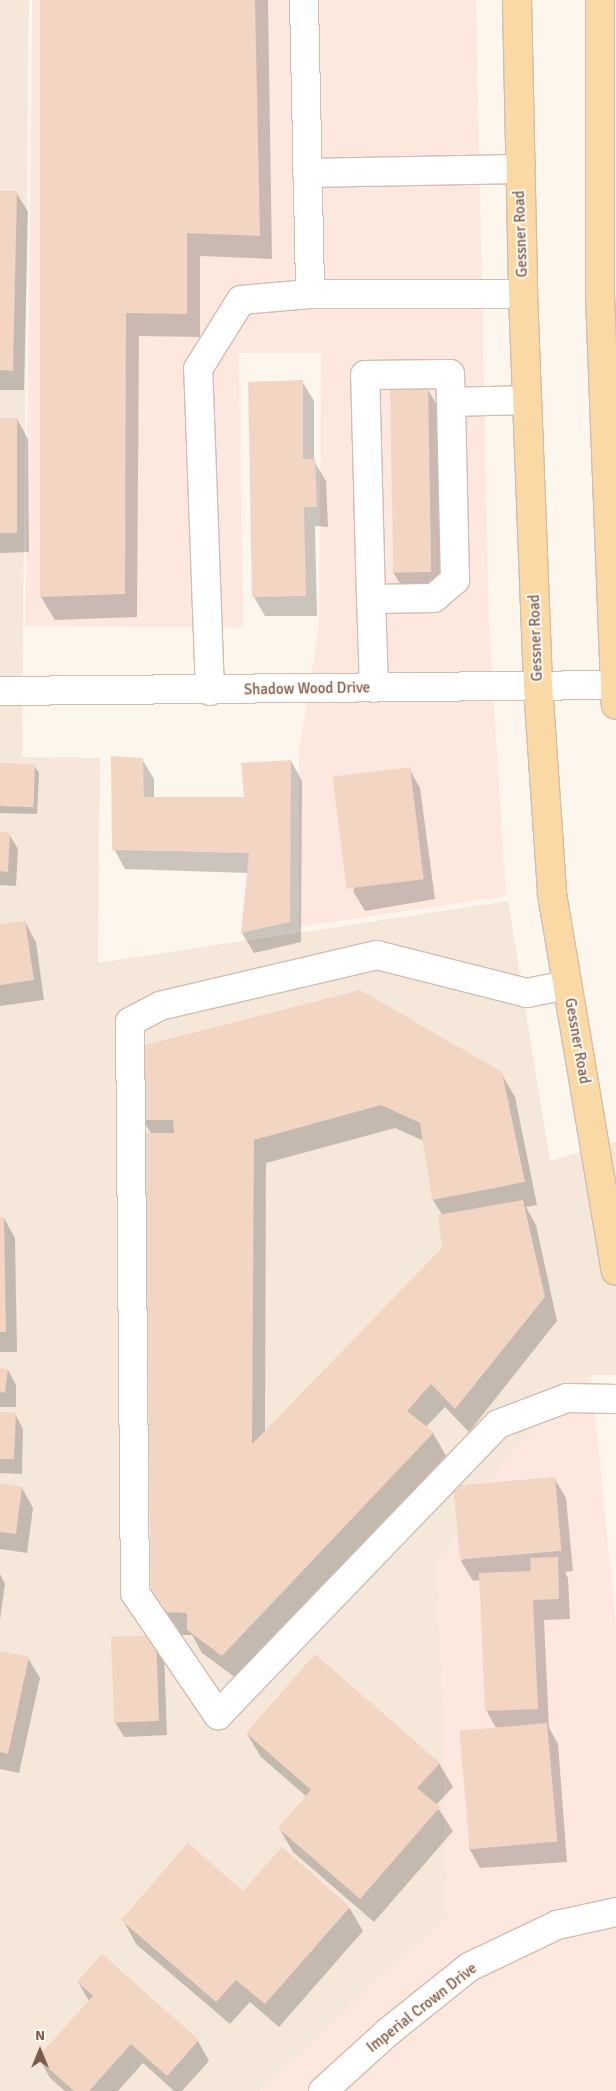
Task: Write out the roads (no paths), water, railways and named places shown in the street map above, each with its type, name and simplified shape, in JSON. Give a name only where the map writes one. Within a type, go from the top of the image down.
[{"type":"main road","name":"Gessner Road","points":[[518,0],[519,169],[527,400],[538,686],[552,894],[616,1271]]},
{"type":"main road","points":[[605,9],[615,692]]},
{"type":"street","points":[[304,0],[310,294]]},
{"type":"street","points":[[307,173],[519,169]]},
{"type":"street","points":[[210,691],[198,369],[241,300],[310,294],[523,294]]},
{"type":"street","points":[[371,600],[434,598],[455,580],[450,374],[366,375],[371,600],[374,688]]},
{"type":"street","points":[[451,402],[527,400]]},
{"type":"street","name":"Shadow Wood Drive","points":[[0,691],[210,691],[538,686],[615,692]]},
{"type":"street","points":[[567,985],[527,993],[377,955],[160,1006],[130,1022],[135,1593],[218,1715],[498,1424],[567,1398],[616,1399]]},
{"type":"street","name":"Imperial Crown Drive","points":[[323,2091],[388,2032],[469,1967],[557,1925],[616,1912]]}]
